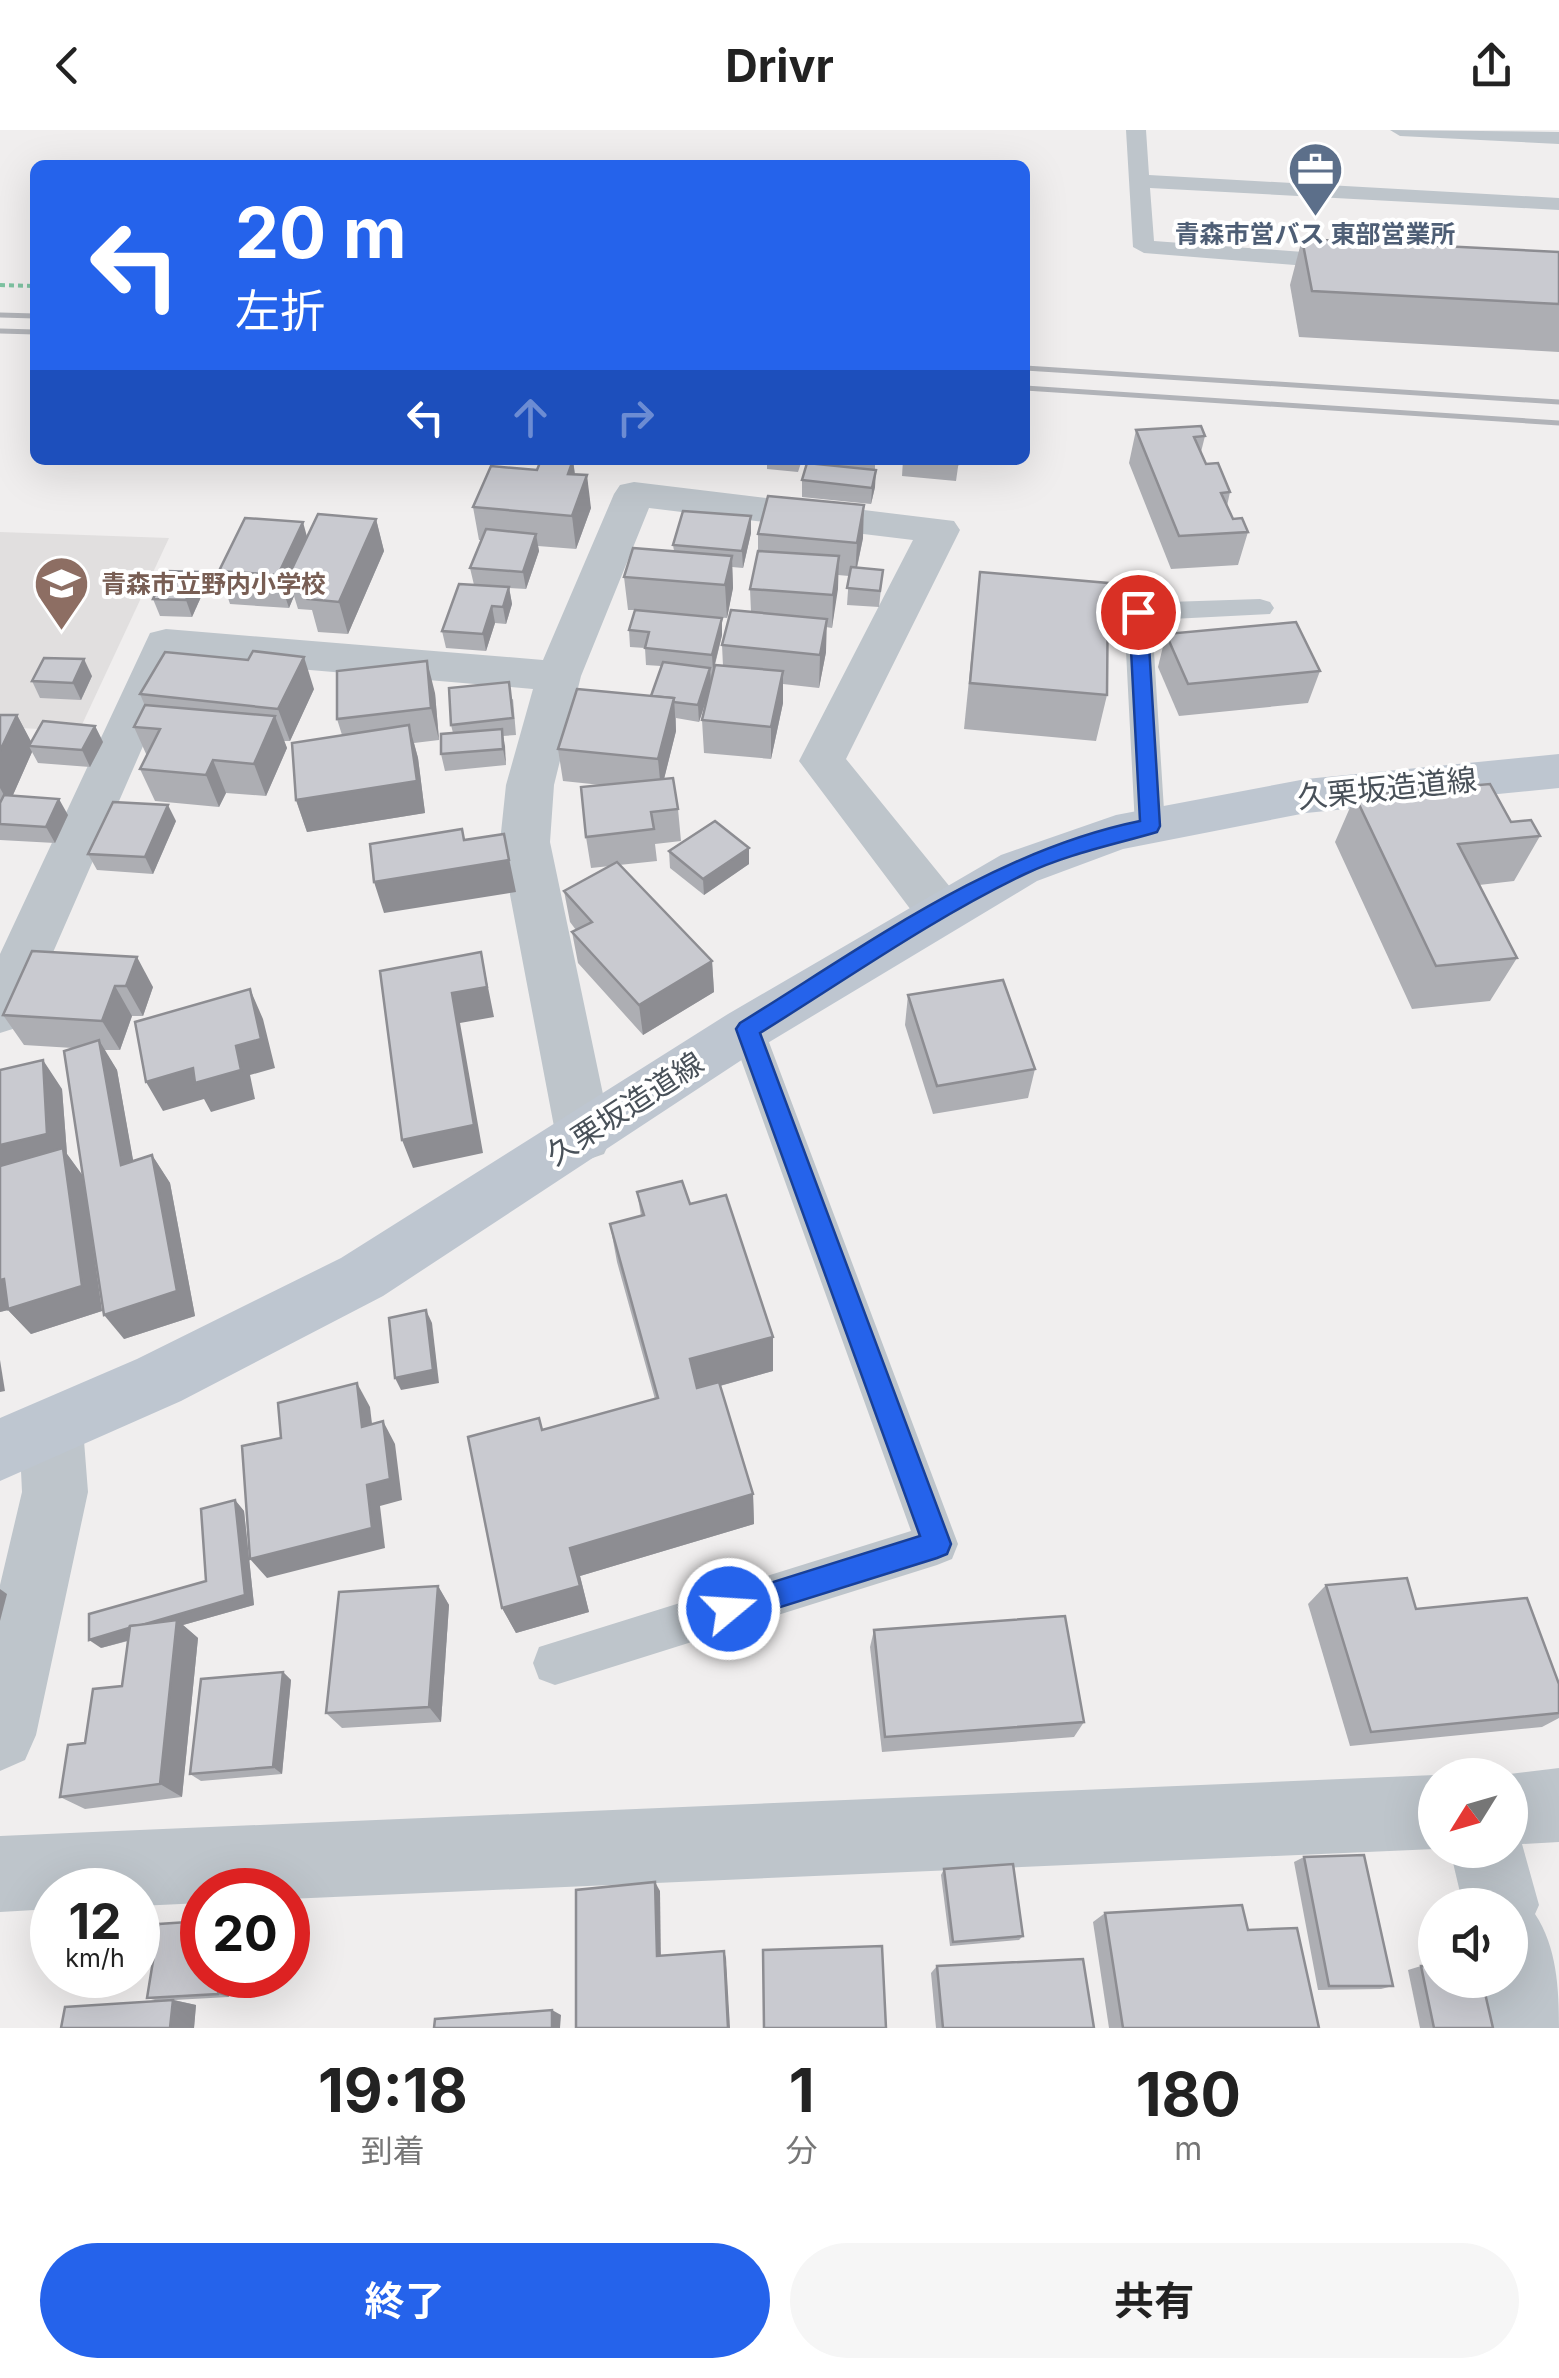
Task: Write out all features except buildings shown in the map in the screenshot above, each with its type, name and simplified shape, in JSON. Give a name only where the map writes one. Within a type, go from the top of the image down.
[{"type":"main road","name":"久栗坂造道線","points":[[26,1439],[159,1380],[362,1277],[748,1029],[1019,868],[1116,834],[1306,796],[1559,772]]},
{"type":"street","points":[[584,1137],[525,842],[530,785],[559,676],[634,494],[939,530],[822,760],[942,912]]},
{"type":"street","points":[[0,1012],[166,643],[559,676]]},
{"type":"street","points":[[0,1735],[55,1492],[26,1439]]},
{"type":"street","points":[[1528,1807],[1559,1805]]},
{"type":"street","points":[[0,1874],[1418,1813]]},
{"type":"street","points":[[1524,1998],[1531,2028]]},
{"type":"lane","points":[[1136,130],[1144,248],[1362,263]]},
{"type":"lane","points":[[1400,130],[1559,138]]},
{"type":"lane","points":[[1140,181],[1559,204]]},
{"type":"lane","points":[[1150,826],[1138,612],[1260,608]]},
{"type":"lane","points":[[555,1663],[937,1544],[748,1029]]},
{"type":"path","points":[[0,286],[30,286]]},
{"type":"shaded area","name":"青森市立野内小学校","points":[[0,532],[169,538],[79,731],[0,727]]},
{"type":"railway","points":[[0,315],[30,316]]},
{"type":"railway","points":[[0,331],[30,332]]},
{"type":"railway","points":[[1030,368],[1559,402]]},
{"type":"railway","points":[[1030,388],[1559,423]]},
{"type":"place","name":"青森市営バス 東部営業所","points":[[1315,218]]},
{"type":"place","name":"青森市立野内小学校","points":[[62,633]]},
{"type":"route","points":[[729,1609],[937,1544],[748,1029],[898,936],[1019,868],[1150,826],[1138,612]]}]
